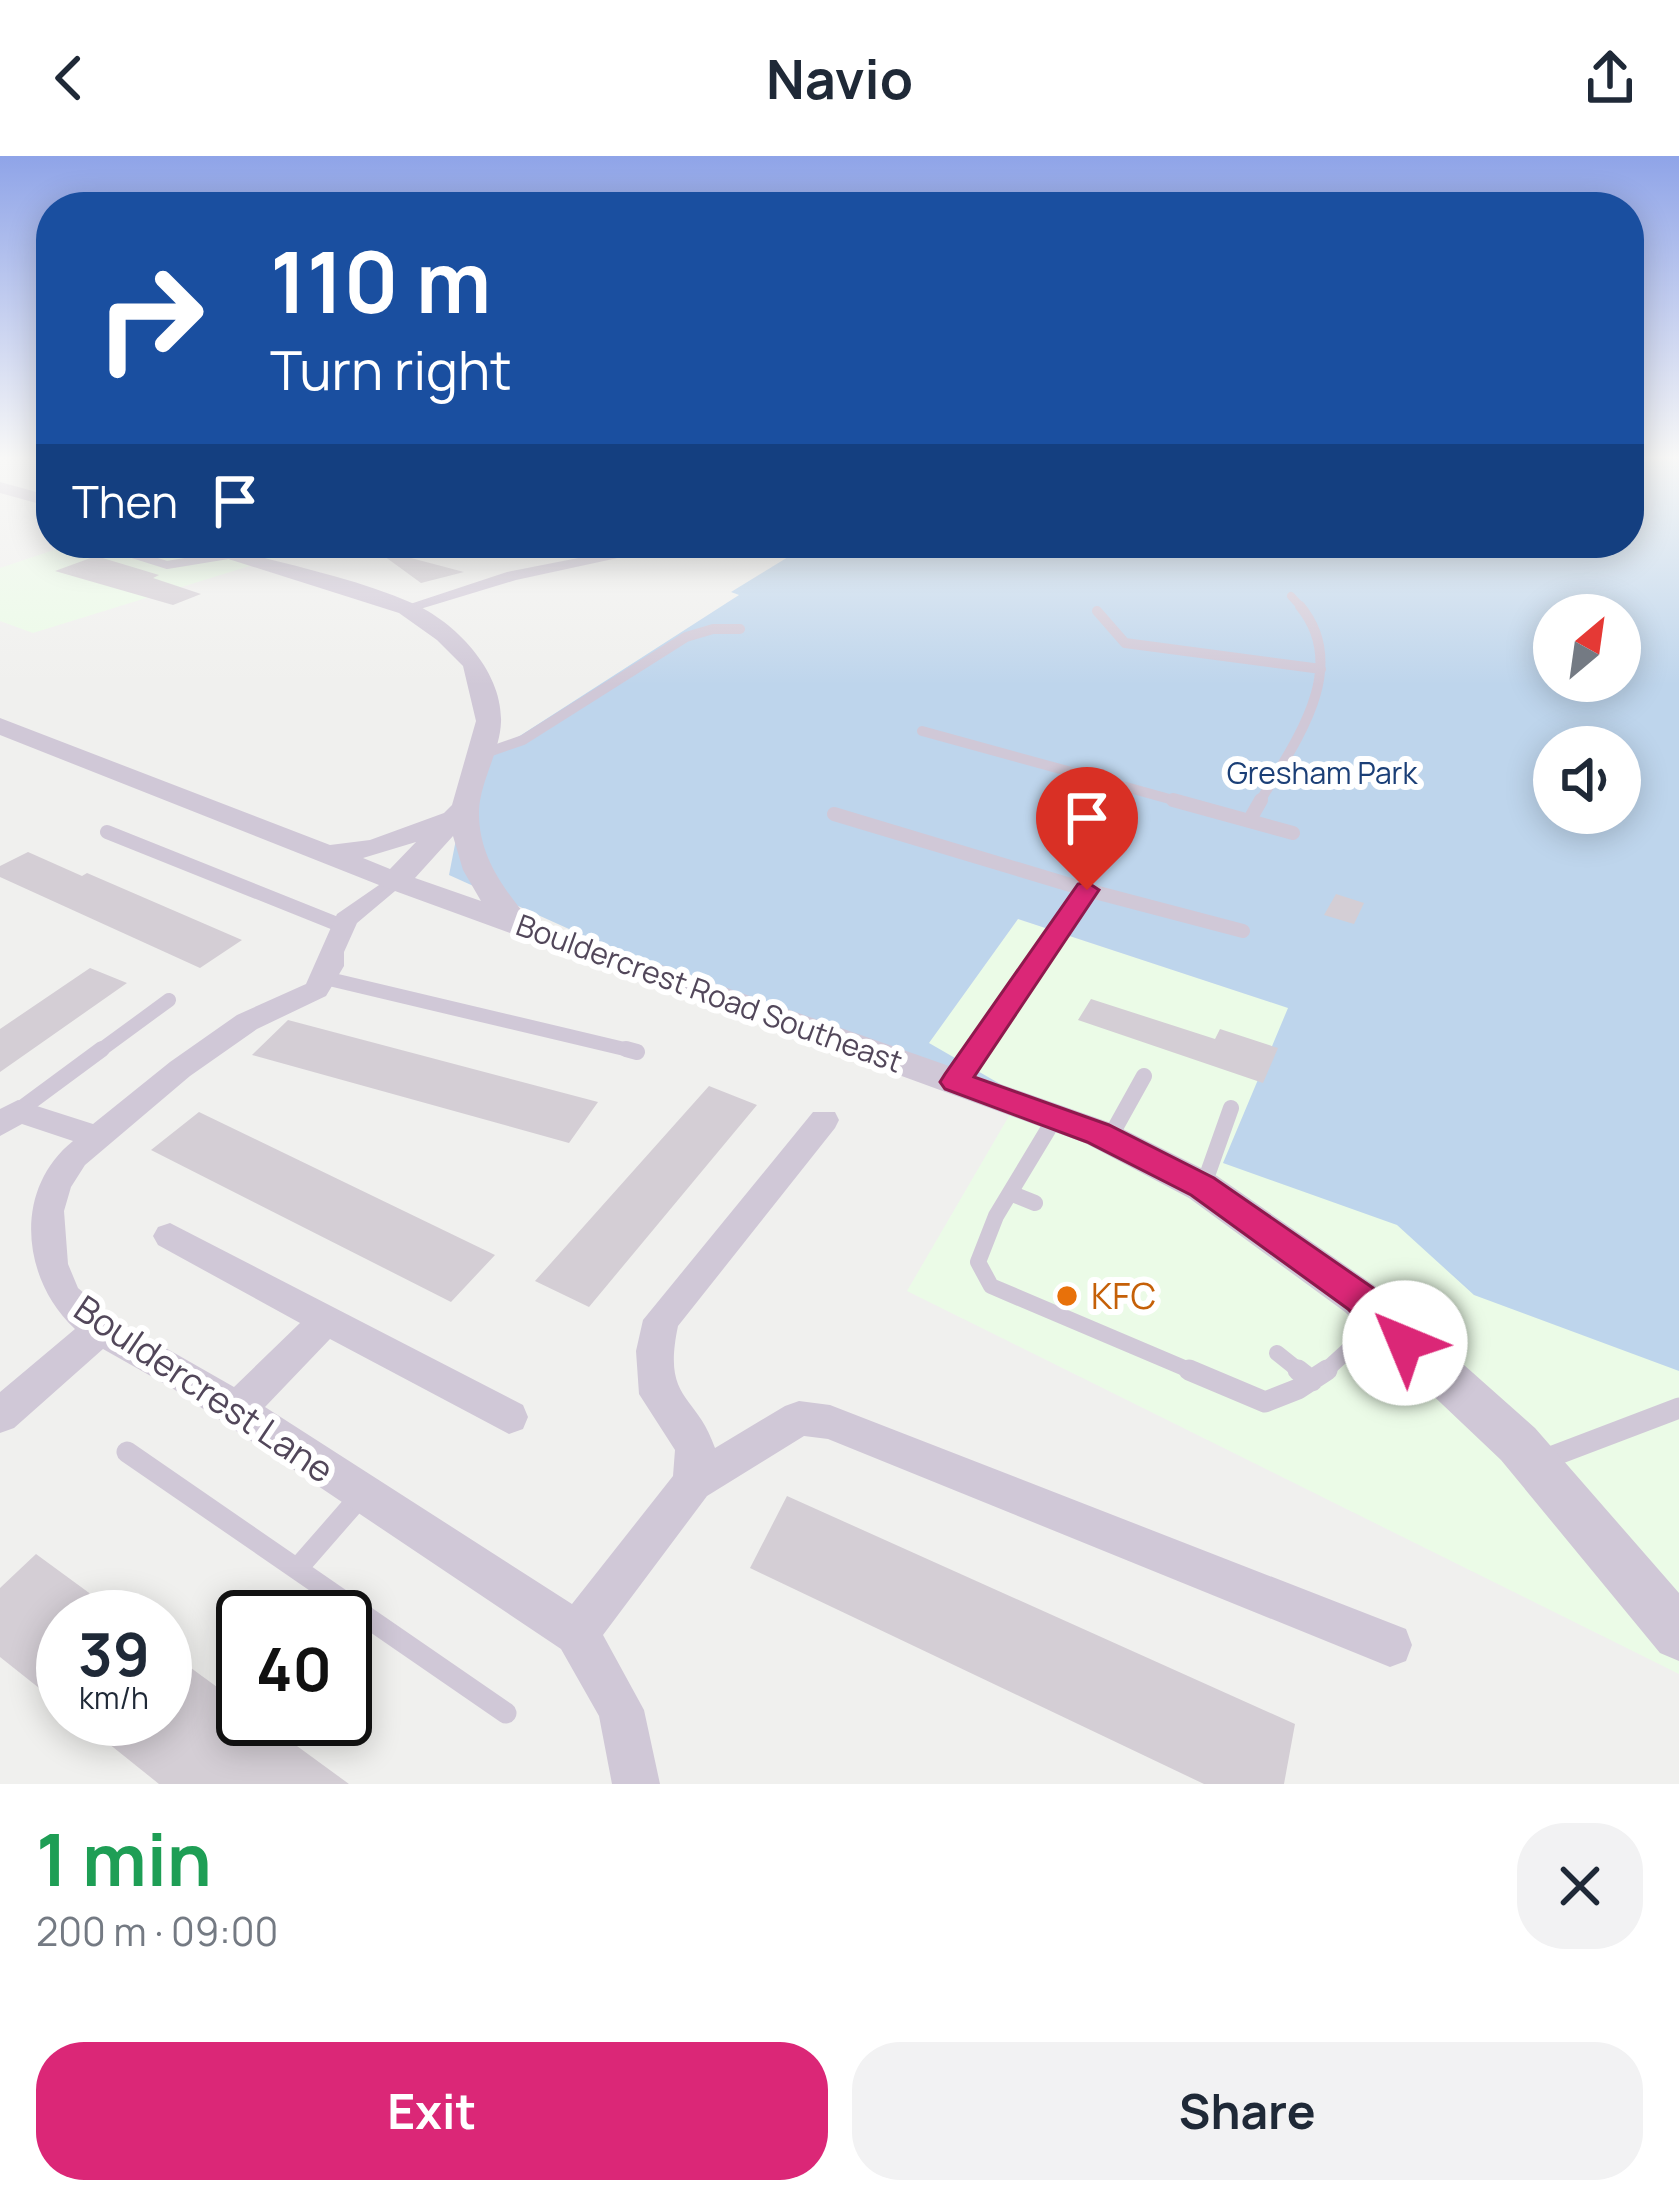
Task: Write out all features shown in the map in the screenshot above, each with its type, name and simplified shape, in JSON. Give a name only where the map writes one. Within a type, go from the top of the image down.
[{"type":"street","points":[[243,558],[407,608],[445,635],[474,664],[489,721],[465,807],[464,833],[499,906],[520,926]]},
{"type":"street","points":[[407,608],[513,576],[604,558]]},
{"type":"street","name":"Bouldercrest Road Southeast","points":[[0,726],[395,881],[1055,1118],[1203,1186],[1360,1299],[1535,1463],[1679,1634]]},
{"type":"street","points":[[324,853],[407,839],[465,807]]},
{"type":"street","points":[[325,978],[347,920],[395,881],[465,807]]},
{"type":"street","name":"Bouldercrest Lane","points":[[325,978],[316,990],[247,1022],[94,1136],[56,1185],[47,1211],[51,1264],[64,1297],[100,1329],[135,1346],[577,1633],[621,1710],[635,1784]]},
{"type":"street","points":[[9,1118],[94,1136]]},
{"type":"street","points":[[694,1483],[695,1446],[658,1394],[654,1351],[661,1320],[824,1120]]},
{"type":"street","points":[[170,1236],[509,1417]]},
{"type":"street","points":[[236,1411],[326,1320]]},
{"type":"street","points":[[0,1416],[100,1329]]},
{"type":"street","points":[[577,1633],[694,1483],[799,1418],[830,1422],[1390,1645]]},
{"type":"lane","points":[[145,558],[167,565],[187,558]]},
{"type":"lane","points":[[1249,821],[1304,720],[1322,669],[1323,647],[1312,620],[1291,596]]},
{"type":"lane","points":[[1097,611],[1125,644],[1322,669]]},
{"type":"lane","points":[[480,755],[509,747],[544,728],[686,637],[713,628],[740,629]]},
{"type":"lane","points":[[922,731],[1293,833]]},
{"type":"lane","points":[[834,814],[1243,931]]},
{"type":"lane","points":[[107,832],[347,920]]},
{"type":"lane","points":[[956,1082],[1087,890]]},
{"type":"lane","points":[[325,978],[637,1052]]},
{"type":"lane","points":[[9,1118],[169,1000]]},
{"type":"lane","points":[[1109,1139],[1144,1076]]},
{"type":"lane","points":[[1203,1186],[1231,1108]]},
{"type":"lane","points":[[1055,1118],[1010,1193],[978,1262],[991,1286],[1265,1402],[1292,1395],[1312,1381],[1380,1321]]},
{"type":"lane","points":[[1010,1193],[1035,1203]]},
{"type":"lane","points":[[1277,1353],[1312,1381]]},
{"type":"lane","points":[[1535,1463],[1679,1408]]},
{"type":"lane","points":[[127,1452],[506,1713]]},
{"type":"lane","points":[[297,1569],[362,1494]]},
{"type":"shaded area","points":[[36,556],[276,558],[33,633],[0,621],[0,568]]},
{"type":"shaded area","points":[[1018,919],[1289,1008],[1224,1162],[1679,1324],[1679,1674],[907,1291],[1020,1097],[928,1044]]},
{"type":"green space","name":"Gresham Park","points":[[1644,533],[1679,533],[1679,1371],[1474,1295],[1397,1225],[1223,1163],[1288,1008],[1018,919],[929,1043],[1021,1096],[691,984],[449,875],[470,768],[739,595],[731,592],[787,558],[1644,558]]},
{"type":"building","points":[[103,558],[201,594],[173,605],[55,571]]},
{"type":"building","points":[[387,558],[411,558],[464,572],[421,583]]},
{"type":"building","points":[[28,852],[242,940],[200,968],[0,877],[0,866]]},
{"type":"building","points":[[1336,894],[1364,903],[1354,924],[1324,915]]},
{"type":"building","points":[[90,968],[127,983],[0,1072],[0,1029]]},
{"type":"building","points":[[1091,999],[1215,1039],[1220,1029],[1278,1048],[1263,1083],[1078,1020]]},
{"type":"building","points":[[288,1020],[598,1102],[569,1143],[252,1055]]},
{"type":"building","points":[[709,1086],[757,1105],[589,1307],[535,1281]]},
{"type":"building","points":[[199,1112],[495,1255],[451,1302],[151,1150]]},
{"type":"building","points":[[787,1496],[1295,1724],[1284,1784],[1204,1784],[750,1568]]},
{"type":"building","points":[[36,1554],[85,1590],[36,1590],[36,1686],[0,1657],[0,1588]]},
{"type":"building","points":[[192,1669],[216,1686],[216,1746],[297,1746],[349,1784],[159,1784],[112,1746],[192,1746]]},
{"type":"place","name":"KFC","points":[[1067,1296]]},
{"type":"route","points":[[1087,890],[956,1082],[1098,1133],[1203,1186],[1360,1299],[1405,1343]]}]
